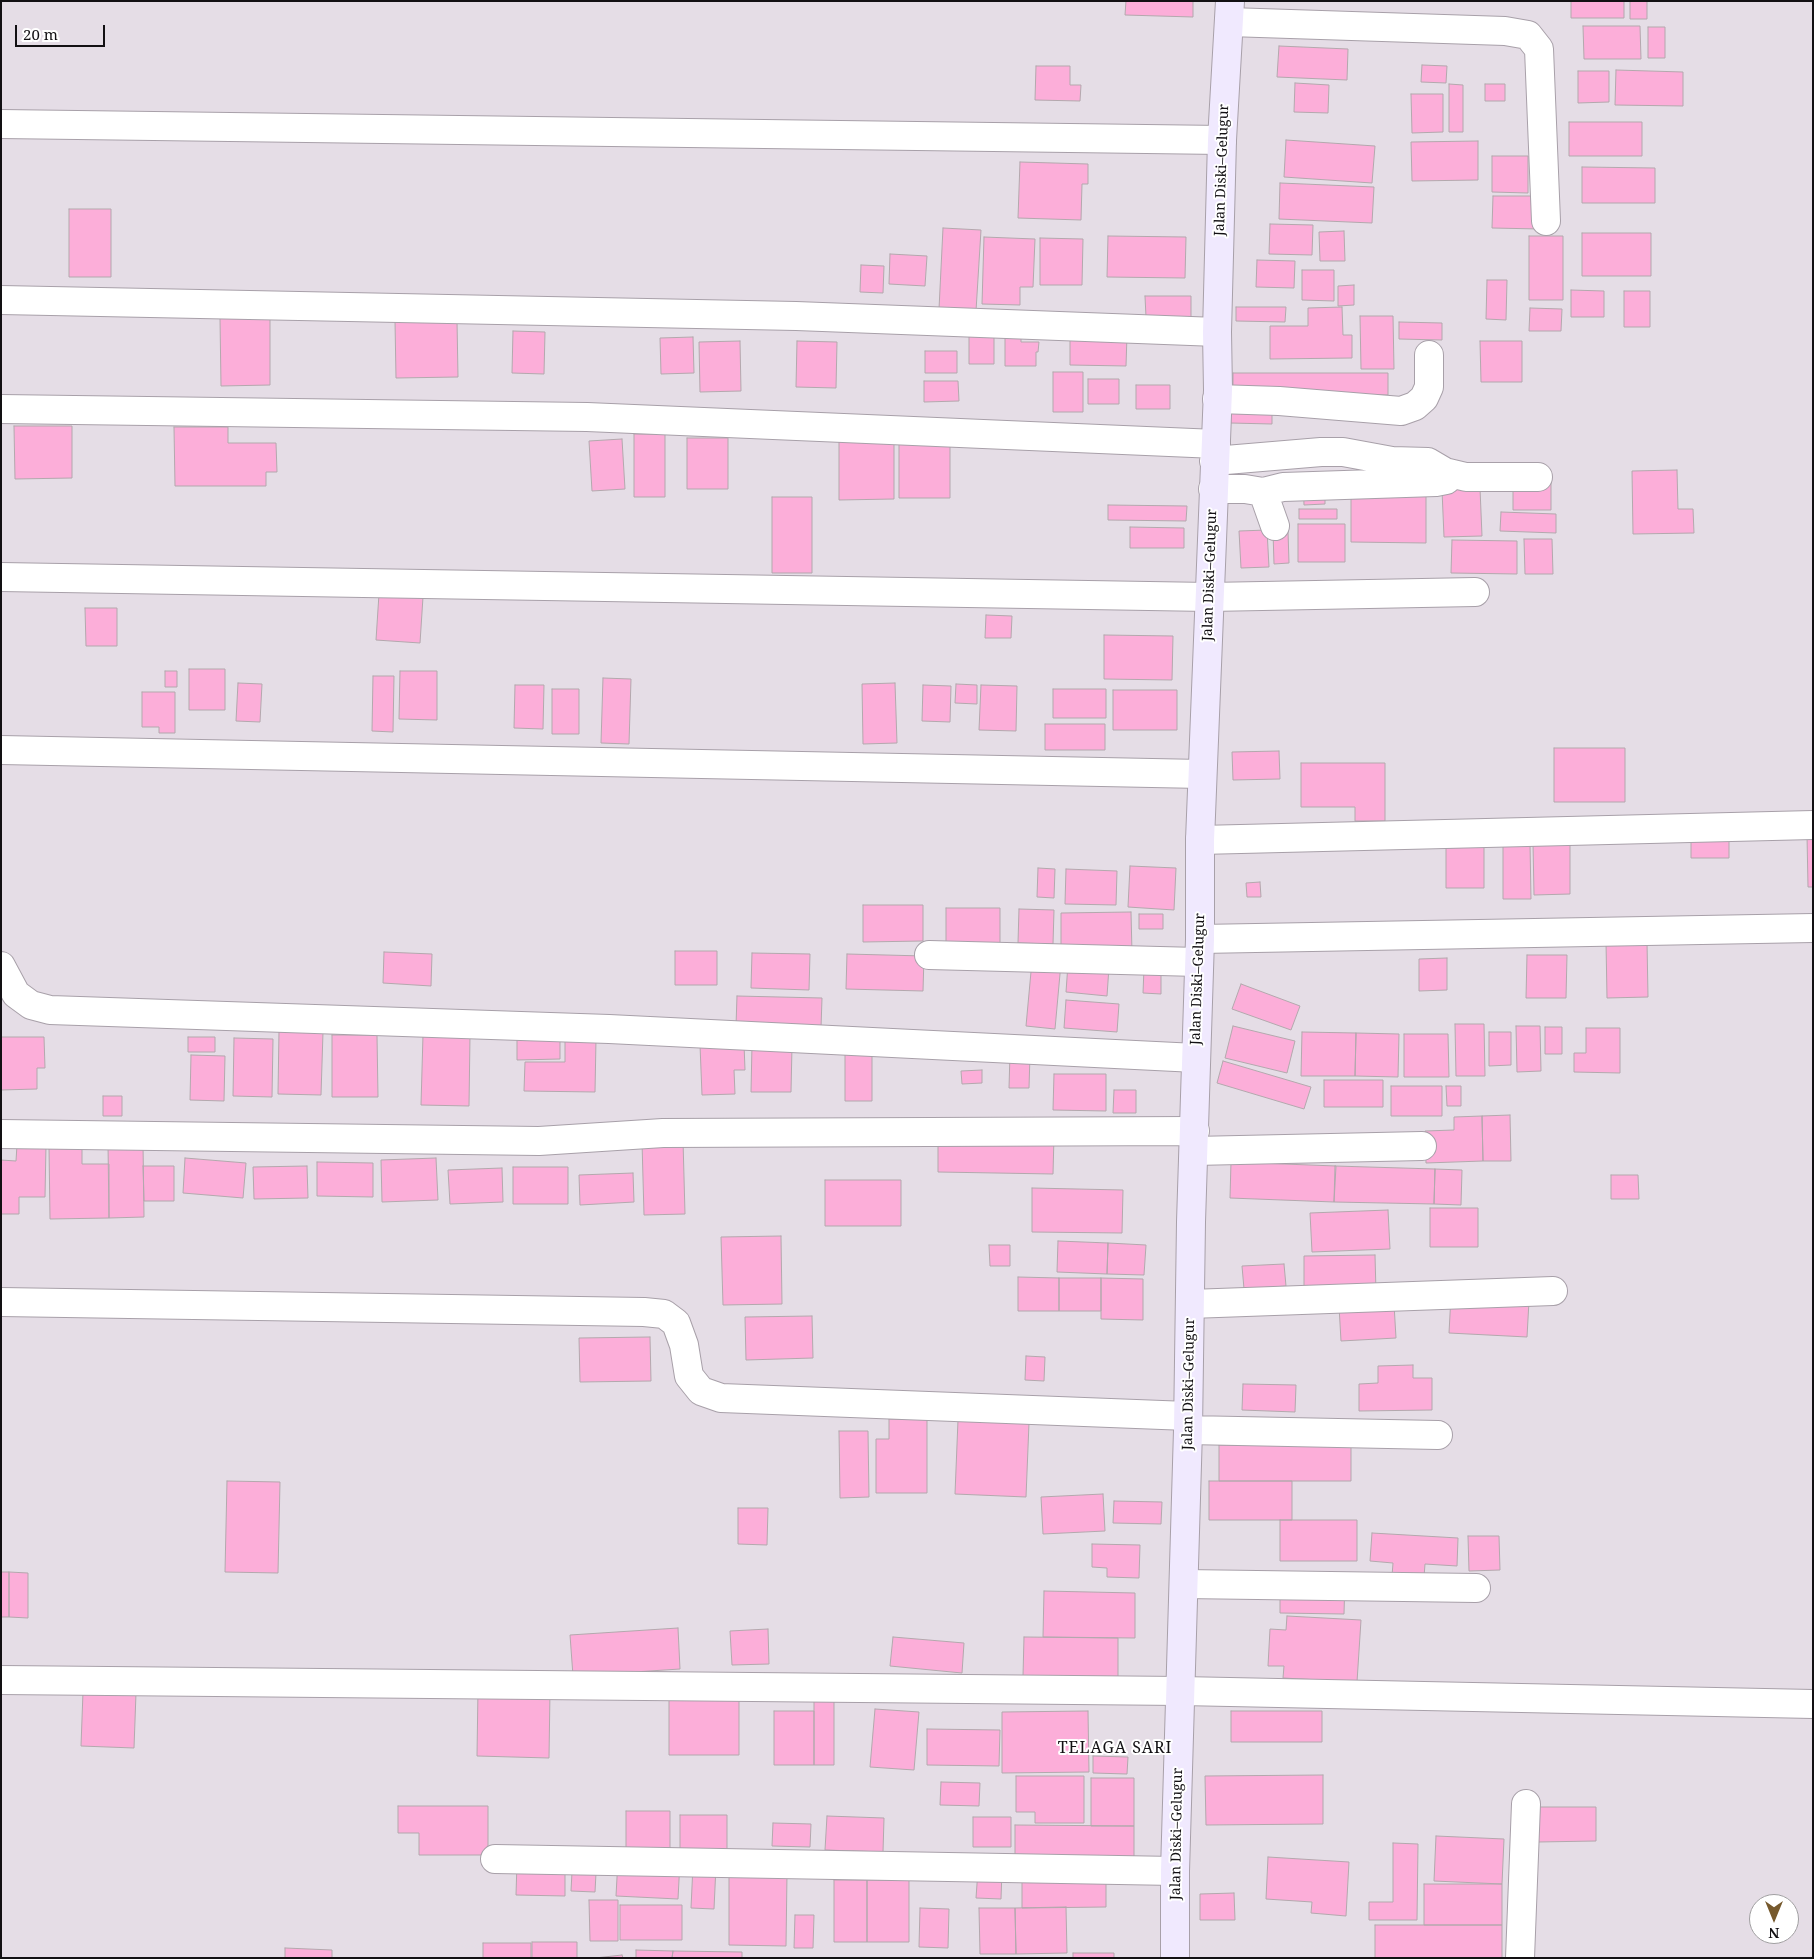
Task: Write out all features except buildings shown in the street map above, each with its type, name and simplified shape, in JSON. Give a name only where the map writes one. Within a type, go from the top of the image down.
[{"type":"main road","name":"Jalan Diski–Gelugur","points":[[1175,1958],[1175,1871],[1188,1423],[1200,840],[1217,399],[1222,140],[1229,12]]},
{"type":"street","points":[[1229,12],[1505,31],[1528,35],[1539,49],[1546,221]]},
{"type":"street","points":[[1,124],[1222,140]]},
{"type":"street","points":[[1,300],[796,316],[1217,332]]},
{"type":"street","points":[[1217,399],[1279,401],[1401,411],[1415,406],[1424,398],[1429,387],[1429,355]]},
{"type":"street","points":[[1,409],[587,417],[1215,453],[1248,459],[1322,452],[1343,452],[1392,461],[1428,462],[1453,474],[1466,477],[1538,477]]},
{"type":"street","points":[[1248,459],[1258,491],[1275,526]]},
{"type":"street","points":[[1213,489],[1258,491],[1283,487],[1436,482],[1446,480],[1453,474]]},
{"type":"street","points":[[1,576],[1209,597],[1475,592]]},
{"type":"street","points":[[1,750],[1202,774]]},
{"type":"street","points":[[1200,840],[1813,826]]},
{"type":"street","points":[[929,955],[1199,951],[1813,928]]},
{"type":"street","points":[[1,966],[16,994],[31,1004],[50,1010],[609,1029],[1196,1058]]},
{"type":"street","points":[[1,1134],[539,1141],[662,1133],[1422,1146]]},
{"type":"street","points":[[1190,1304],[1553,1291]]},
{"type":"street","points":[[1,1302],[644,1312],[664,1314],[676,1323],[684,1345],[689,1376],[701,1392],[721,1398],[1438,1435]]},
{"type":"street","points":[[1184,1584],[1476,1588]]},
{"type":"street","points":[[1,1680],[1181,1691],[1813,1704]]},
{"type":"street","points":[[1520,1958],[1526,1804]]},
{"type":"street","points":[[495,1858],[1175,1871]]},
{"type":"district","name":"TELAGA SARI","points":[[1115,1748]]}]
